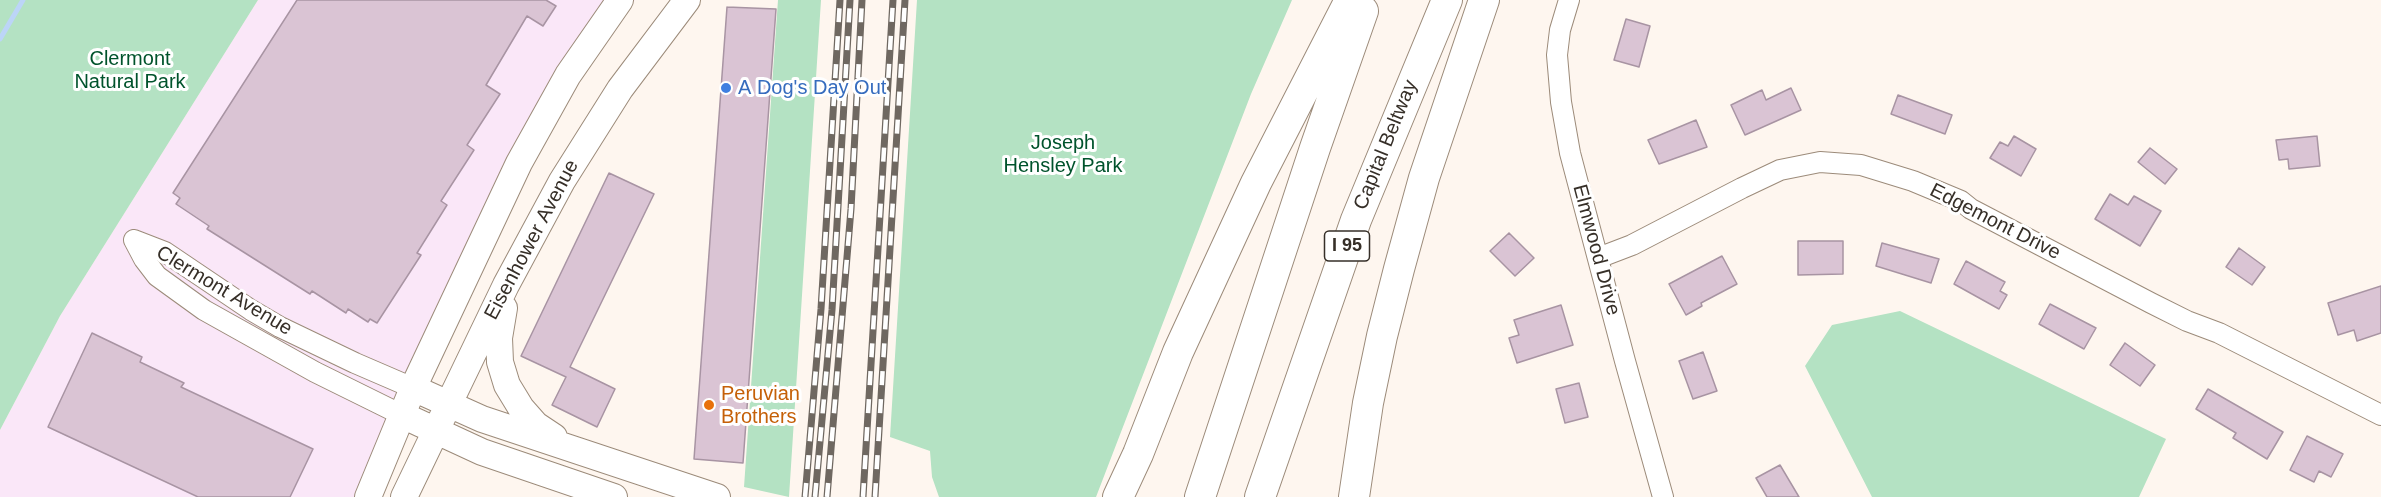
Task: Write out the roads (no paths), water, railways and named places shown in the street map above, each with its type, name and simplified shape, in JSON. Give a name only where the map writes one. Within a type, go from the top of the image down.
[{"type":"highway","points":[[1118,497],[1138,454],[1178,352],[1256,183],[1350,0]]},
{"type":"highway","points":[[1200,497],[1315,148],[1368,0]]},
{"type":"highway","name":"Capital Beltway","points":[[1260,497],[1356,220],[1447,0]]},
{"type":"highway","points":[[1353,497],[1368,403],[1399,269],[1424,178],[1484,0]]},
{"type":"main road","name":"Eisenhower Avenue","points":[[368,497],[413,388],[534,135],[568,75],[620,0]]},
{"type":"main road","name":"Eisenhower Avenue","points":[[404,497],[535,228],[590,134],[649,48],[687,0]]},
{"type":"main road","points":[[513,273],[499,338],[500,362],[507,385],[521,408],[536,425],[574,450]]},
{"type":"main road","points":[[413,388],[482,419],[717,497]]},
{"type":"main road","points":[[402,415],[482,452],[614,497]]},
{"type":"street","name":"Elmwood Drive","points":[[1569,0],[1560,30],[1558,78],[1570,153],[1663,497]]},
{"type":"street","name":"Edgemont Drive","points":[[1598,258],[1632,245],[1780,170],[1820,162],[1861,165],[1913,181],[1960,201],[1971,209],[2151,303],[2187,321],[2219,333],[2381,415]]},
{"type":"street","name":"Clermont Avenue","points":[[402,415],[315,372],[204,310],[157,276],[144,259],[134,240],[165,252],[280,327],[413,388]]},
{"type":"waterway","points":[[0,39],[23,0]]},
{"type":"railway","points":[[805,497],[821,309],[840,0]]},
{"type":"railway","points":[[815,497],[832,310],[850,0]]},
{"type":"railway","points":[[827,497],[851,209],[862,0]]},
{"type":"railway","points":[[863,497],[893,0]]},
{"type":"railway","points":[[875,497],[905,0]]},
{"type":"place","name":"A Dog's Day Out","points":[[726,88]]},
{"type":"place","name":"Peruvian Brothers","points":[[709,405]]},
{"type":"park label","name":"Clermont Natural Park","points":[[130,70]]},
{"type":"park label","name":"Joseph Hensley Park","points":[[1063,154]]}]
